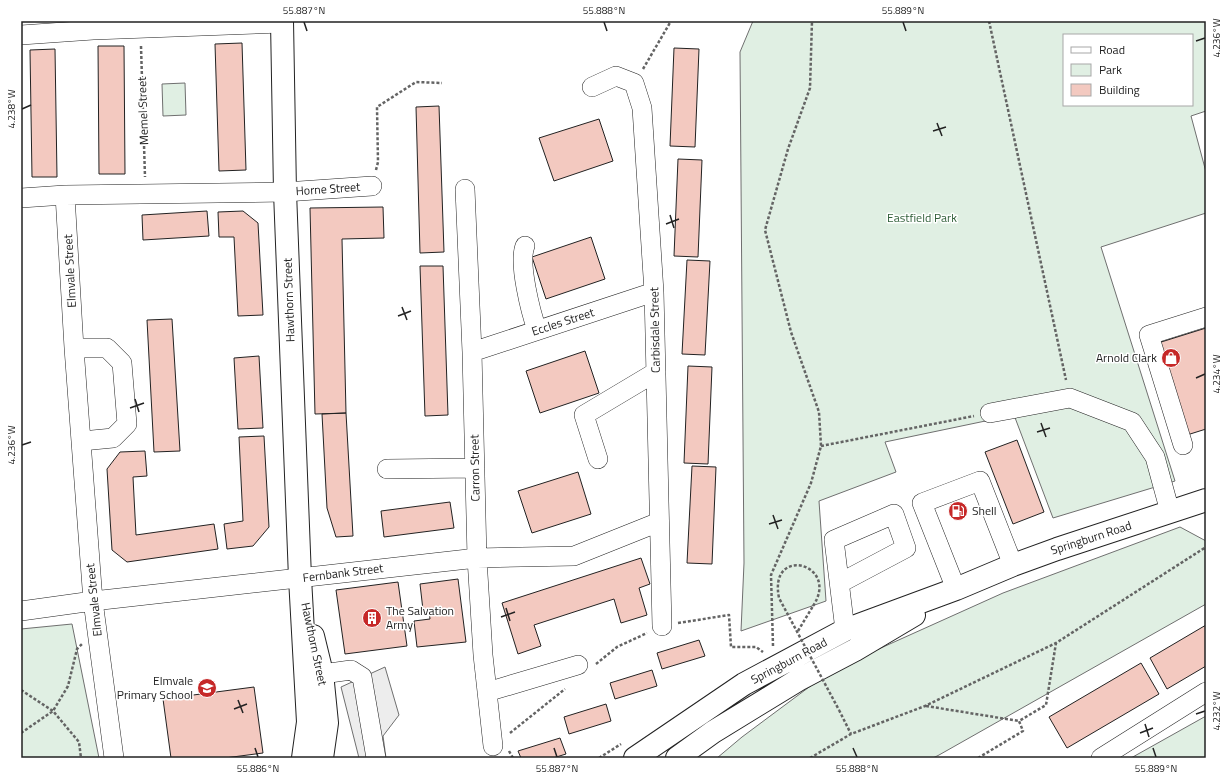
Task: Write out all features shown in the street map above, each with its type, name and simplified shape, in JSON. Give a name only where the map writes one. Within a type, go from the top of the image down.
[{"type":"main road","name":"Hawthorn Street","points":[[282,22],[285,192],[300,578],[313,675],[327,723],[322,758]]},
{"type":"main road","name":"Springburn Road","points":[[634,758],[744,684],[845,630],[956,589],[1013,565],[1206,500]]},
{"type":"main road","name":"Springburn Road","points":[[677,758],[713,732],[798,680],[855,650],[956,589]]},
{"type":"main road","name":"Hawthorn Street","points":[[303,758],[313,675]]},
{"type":"main road","points":[[687,758],[713,732]]},
{"type":"street","points":[[21,31],[30,21]]},
{"type":"street","points":[[21,35],[93,25],[140,28],[282,22]]},
{"type":"street","points":[[592,87],[616,76],[634,83]]},
{"type":"street","name":"Carbisdale Street","points":[[634,83],[642,108],[654,292],[662,626]]},
{"type":"street","name":"Horne Street","points":[[285,192],[372,186]]},
{"type":"street","name":"Carron Street","points":[[465,189],[472,352],[477,558],[483,655],[493,746]]},
{"type":"street","points":[[21,198],[65,195],[285,192]]},
{"type":"street","name":"Elmvale Street","points":[[65,195],[74,348],[93,601],[114,758]]},
{"type":"street","points":[[524,246],[522,252],[523,266],[533,318],[537,330]]},
{"type":"street","name":"Eccles Street","points":[[472,352],[654,292]]},
{"type":"street","points":[[1183,445],[1149,335],[1206,317]]},
{"type":"street","points":[[74,348],[107,348],[122,363],[127,424],[113,438],[82,442]]},
{"type":"street","points":[[598,459],[584,415],[656,372]]},
{"type":"street","points":[[990,413],[1070,398],[1132,422],[1156,457],[1170,512]]},
{"type":"street","points":[[387,469],[475,468]]},
{"type":"street","points":[[956,589],[922,503],[980,481],[1013,565]]},
{"type":"street","name":"Fernbank Street","points":[[21,611],[93,601],[477,558],[574,556],[659,522]]},
{"type":"street","points":[[840,583],[845,630]]},
{"type":"street","points":[[487,692],[586,666]]},
{"type":"street","points":[[313,675],[351,670],[362,677],[376,758]]},
{"type":"street","points":[[1101,758],[1206,692]]},
{"type":"path","points":[[634,83],[671,21]]},
{"type":"path","points":[[773,646],[771,575],[811,483],[821,446],[819,412],[791,332],[765,230],[788,149],[810,88],[812,21]]},
{"type":"path","points":[[989,21],[1070,398]]},
{"type":"path","name":"Memel Street","points":[[140,28],[146,194]]},
{"type":"path","points":[[372,186],[378,162],[377,106],[416,82],[442,83]]},
{"type":"path","points":[[821,446],[990,413]]},
{"type":"path","points":[[810,758],[851,734],[925,706],[1056,643],[1206,547]]},
{"type":"path","points":[[793,634],[800,631],[813,606],[818,600],[820,588],[814,572],[809,567],[801,565],[787,568],[778,579],[777,588],[779,598],[838,710],[851,734]]},
{"type":"path","points":[[586,666],[617,648],[662,626],[729,615],[731,647],[756,647],[762,653],[780,642]]},
{"type":"path","points":[[21,733],[53,711],[68,686],[77,648],[97,630]]},
{"type":"path","points":[[925,706],[1018,721],[1046,705],[1056,643]]},
{"type":"path","points":[[493,746],[569,686]]},
{"type":"path","points":[[21,690],[53,711],[78,742],[80,758]]},
{"type":"path","points":[[978,758],[1023,731],[1018,721]]},
{"type":"green space","name":"Eastfield Park","points":[[753,21],[1206,21],[1206,111],[1191,116],[1206,172],[1206,213],[1101,247],[1175,481],[1053,518],[1014,415],[885,442],[896,472],[819,501],[826,601],[741,631],[744,563],[740,52]]},
{"type":"green space","points":[[185,83],[186,115],[163,116],[162,84]]},
{"type":"green space","points":[[1180,527],[1206,541],[1206,604],[933,758],[717,758],[742,737],[832,670],[1003,593]]},
{"type":"green space","points":[[72,624],[99,758],[21,758],[21,629]]},
{"type":"green space","points":[[1206,716],[1206,758],[1131,758]]},
{"type":"shaded area","points":[[385,667],[399,715],[383,736],[386,758],[359,758],[341,687]]},
{"type":"building","points":[[242,43],[246,170],[219,171],[215,44]]},
{"type":"building","points":[[98,46],[124,46],[125,174],[99,174]]},
{"type":"building","points":[[674,48],[699,49],[695,147],[670,146]]},
{"type":"building","points":[[55,49],[57,177],[32,177],[30,50]]},
{"type":"building","points":[[439,106],[444,252],[420,253],[416,107]]},
{"type":"building","points":[[599,119],[613,161],[554,181],[539,138]]},
{"type":"building","points":[[678,159],[702,160],[698,257],[674,256]]},
{"type":"building","points":[[383,207],[384,238],[342,239],[346,413],[315,414],[310,208]]},
{"type":"building","points":[[207,211],[209,236],[143,240],[142,215]]},
{"type":"building","points":[[243,211],[258,223],[263,315],[238,316],[234,237],[219,237],[218,212]]},
{"type":"building","points":[[591,237],[605,279],[546,299],[532,257]]},
{"type":"building","points":[[687,260],[710,261],[705,355],[682,354]]},
{"type":"building","points":[[420,266],[443,266],[448,415],[425,416]]},
{"type":"building","points":[[172,319],[180,451],[154,452],[147,320]]},
{"type":"building","points":[[1206,328],[1206,429],[1187,435],[1158,343]]},
{"type":"building","points":[[585,351],[599,393],[540,413],[526,371]]},
{"type":"building","points":[[259,356],[263,428],[238,429],[234,358]]},
{"type":"building","points":[[688,366],[712,367],[708,464],[684,463]]},
{"type":"building","points":[[346,413],[353,536],[336,537],[327,508],[322,414]]},
{"type":"building","points":[[264,436],[269,527],[253,546],[227,549],[224,524],[243,521],[239,437]]},
{"type":"building","points":[[1017,440],[1044,512],[1013,524],[985,452]]},
{"type":"building","points":[[145,451],[147,476],[133,477],[136,535],[214,524],[218,549],[127,562],[112,550],[107,469],[120,452]]},
{"type":"building","points":[[692,466],[716,467],[712,564],[687,563]]},
{"type":"building","points":[[578,472],[591,514],[532,533],[518,491]]},
{"type":"building","points":[[450,502],[454,528],[384,537],[381,511]]},
{"type":"building","points":[[641,558],[650,584],[639,588],[647,615],[621,623],[614,599],[534,625],[541,646],[518,654],[502,603]]},
{"type":"building","points":[[458,579],[466,642],[417,647],[414,621],[430,619],[429,610],[423,610],[420,584]]},
{"type":"building","name":"The Salvation Army","points":[[398,582],[407,646],[345,654],[336,590]]},
{"type":"building","points":[[1206,625],[1206,666],[1167,689],[1150,658]]},
{"type":"building","points":[[699,640],[705,656],[662,669],[657,653]]},
{"type":"building","points":[[1141,663],[1159,694],[1067,748],[1049,717]]},
{"type":"building","points":[[652,670],[657,686],[615,699],[610,683]]},
{"type":"building","points":[[254,687],[263,753],[225,758],[171,758],[163,699]]},
{"type":"building","points":[[606,704],[611,721],[569,734],[564,717]]},
{"type":"building","points":[[560,738],[566,754],[553,758],[521,758],[518,751]]},
{"type":"place","name":"Arnold Clark","points":[[1171,358]]},
{"type":"place","name":"Shell","points":[[958,511]]},
{"type":"place","name":"The Salvation Army","points":[[372,618]]},
{"type":"place","name":"Elmvale Primary School","points":[[207,688]]}]
